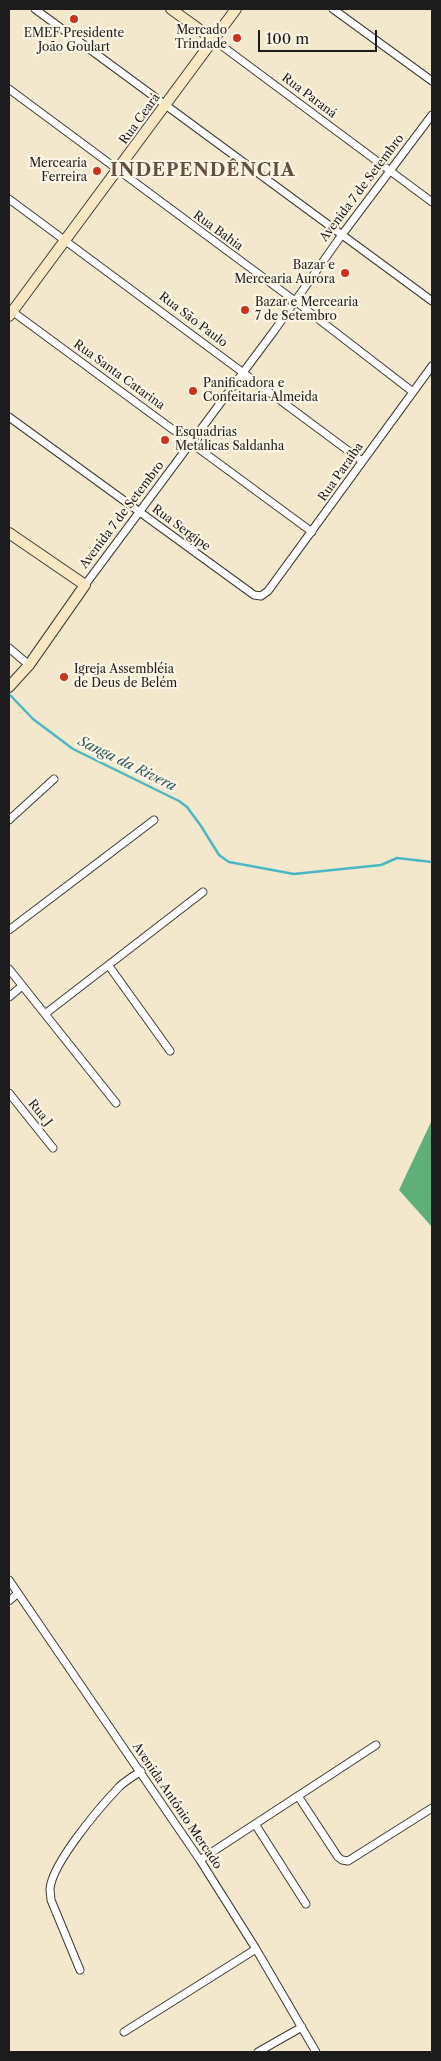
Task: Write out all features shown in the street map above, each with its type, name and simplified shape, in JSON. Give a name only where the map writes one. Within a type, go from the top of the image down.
[{"type":"street","points":[[34,9],[432,302]]},
{"type":"street","name":"Rua Paraná","points":[[171,9],[432,202]]},
{"type":"street","name":"Rua Ceará","points":[[10,312],[166,106],[236,9]]},
{"type":"street","points":[[333,9],[432,81]]},
{"type":"street","name":"Rua Bahia","points":[[9,89],[117,171],[295,301],[413,392]]},
{"type":"street","name":"Avenida 7 de Setembro","points":[[9,687],[29,665],[341,236],[432,115]]},
{"type":"street","name":"Rua São Paulo","points":[[9,199],[362,461]]},
{"type":"street","name":"Rua Santa Catarina","points":[[10,312],[192,442],[312,532]]},
{"type":"street","name":"Rua Paraíba","points":[[268,591],[432,366]]},
{"type":"street","name":"Rua Sergipe","points":[[9,418],[254,595],[261,596],[268,591]]},
{"type":"street","points":[[9,533],[86,585]]},
{"type":"street","points":[[9,648],[29,665]]},
{"type":"street","points":[[9,820],[54,779]]},
{"type":"street","points":[[9,930],[154,820]]},
{"type":"street","points":[[45,1014],[203,892]]},
{"type":"street","points":[[109,966],[170,1052]]},
{"type":"street","points":[[9,969],[116,1102]]},
{"type":"street","points":[[9,997],[22,986]]},
{"type":"street","name":"Rua J","points":[[9,1093],[53,1148]]},
{"type":"street","name":"Avenida Antônio Mercado","points":[[9,1580],[200,1860],[256,1949],[316,2052]]},
{"type":"street","points":[[9,1601],[18,1593]]},
{"type":"street","points":[[200,1860],[376,1745]]},
{"type":"street","points":[[80,1970],[51,1900],[50,1888],[53,1877],[57,1867],[92,1818],[121,1786],[141,1771]]},
{"type":"street","points":[[298,1796],[338,1857],[348,1861],[432,1808]]},
{"type":"street","points":[[254,1824],[306,1904]]},
{"type":"street","points":[[124,2032],[256,1949]]},
{"type":"street","points":[[258,2052],[302,2027]]},
{"type":"green space","points":[[432,1120],[432,1227],[399,1190]]},
{"type":"waterway","name":"Sanga da Rivera","points":[[9,694],[33,719],[73,749],[179,801],[187,807],[219,855],[229,862],[294,874],[381,865],[397,858],[432,862]]},
{"type":"place","name":"EMEF Presidente João Goulart","points":[[74,19]]},
{"type":"place","name":"Mercado Trindade","points":[[237,38]]},
{"type":"place","name":"Mercearia Ferreira","points":[[97,171]]},
{"type":"place","name":"Bazar e Mercearia Aurora","points":[[345,273]]},
{"type":"place","name":"Bazar e Mercearia 7 de Setembro","points":[[245,310]]},
{"type":"place","name":"Panificadora e Confeitaria Almeida","points":[[193,391]]},
{"type":"place","name":"Esquadrias Metálicas Saldanha","points":[[165,440]]},
{"type":"place","name":"Igreja Assembléia de Deus de Belém","points":[[64,677]]},
{"type":"district","name":"INDEPENDÊNCIA","points":[[203,171]]}]
